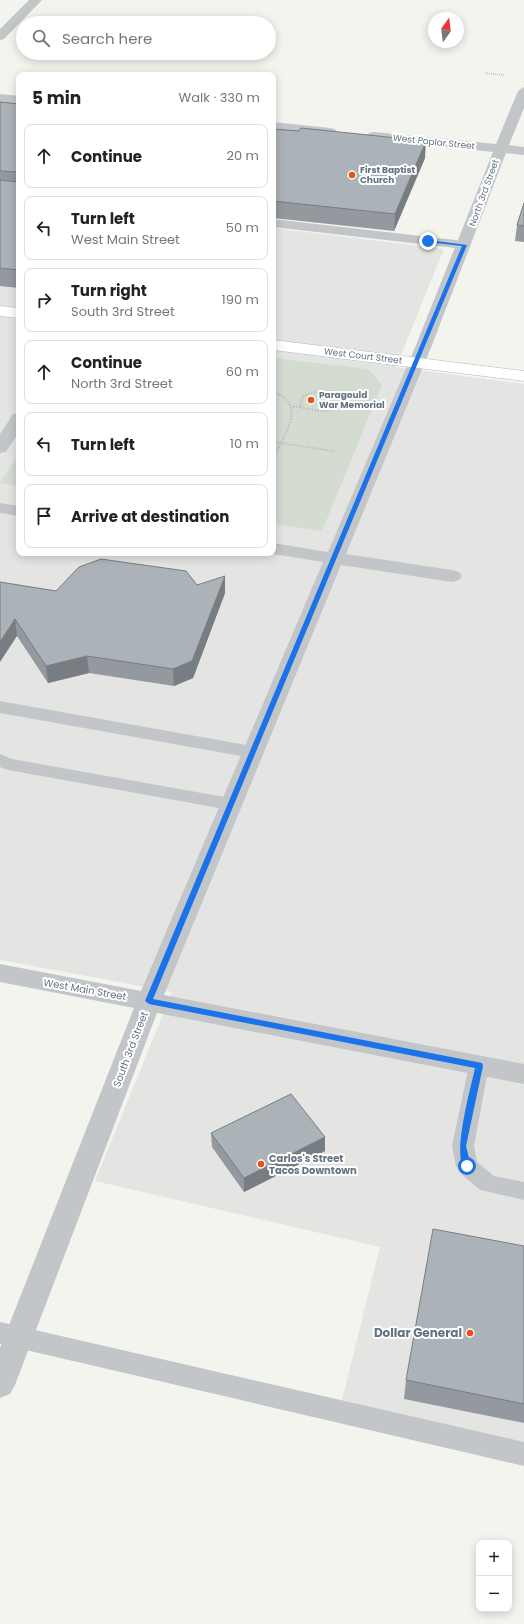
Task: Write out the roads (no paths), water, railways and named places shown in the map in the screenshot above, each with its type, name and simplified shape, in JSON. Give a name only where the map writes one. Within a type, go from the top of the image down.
[{"type":"main road","points":[[0,311],[16,313]]},
{"type":"main road","name":"West Court Street","points":[[276,344],[524,376]]},
{"type":"street","points":[[20,16],[36,0]]},
{"type":"street","points":[[0,36],[16,20]]},
{"type":"street","name":"North 3rd Street","points":[[417,362],[524,91]]},
{"type":"street","points":[[0,98],[16,100]]},
{"type":"street","points":[[276,126],[342,133]]},
{"type":"street","name":"West Poplar Street","points":[[357,134],[524,151]]},
{"type":"street","name":"South 3rd Street","points":[[0,1385],[9,1335],[230,804],[417,362]]},
{"type":"street","points":[[0,448],[16,423]]},
{"type":"street","points":[[0,508],[16,510]]},
{"type":"street","points":[[276,549],[452,576]]},
{"type":"street","name":"West Main Street","points":[[0,974],[149,1001],[524,1074]]},
{"type":"lane","points":[[276,223],[464,245]]},
{"type":"lane","points":[[0,707],[252,752]]},
{"type":"lane","points":[[0,760],[8,764],[107,783],[230,804]]},
{"type":"lane","points":[[479,1066],[462,1146],[467,1166],[488,1184],[524,1191]]},
{"type":"lane","points":[[9,1335],[524,1454]]},
{"type":"place","name":"First Baptist Church","points":[[352,175]]},
{"type":"place","name":"Paragould War Memorial","points":[[311,400]]},
{"type":"place","name":"Carlos's Street Tacos Downtown","points":[[261,1164]]},
{"type":"place","name":"Dollar General","points":[[470,1333]]}]
